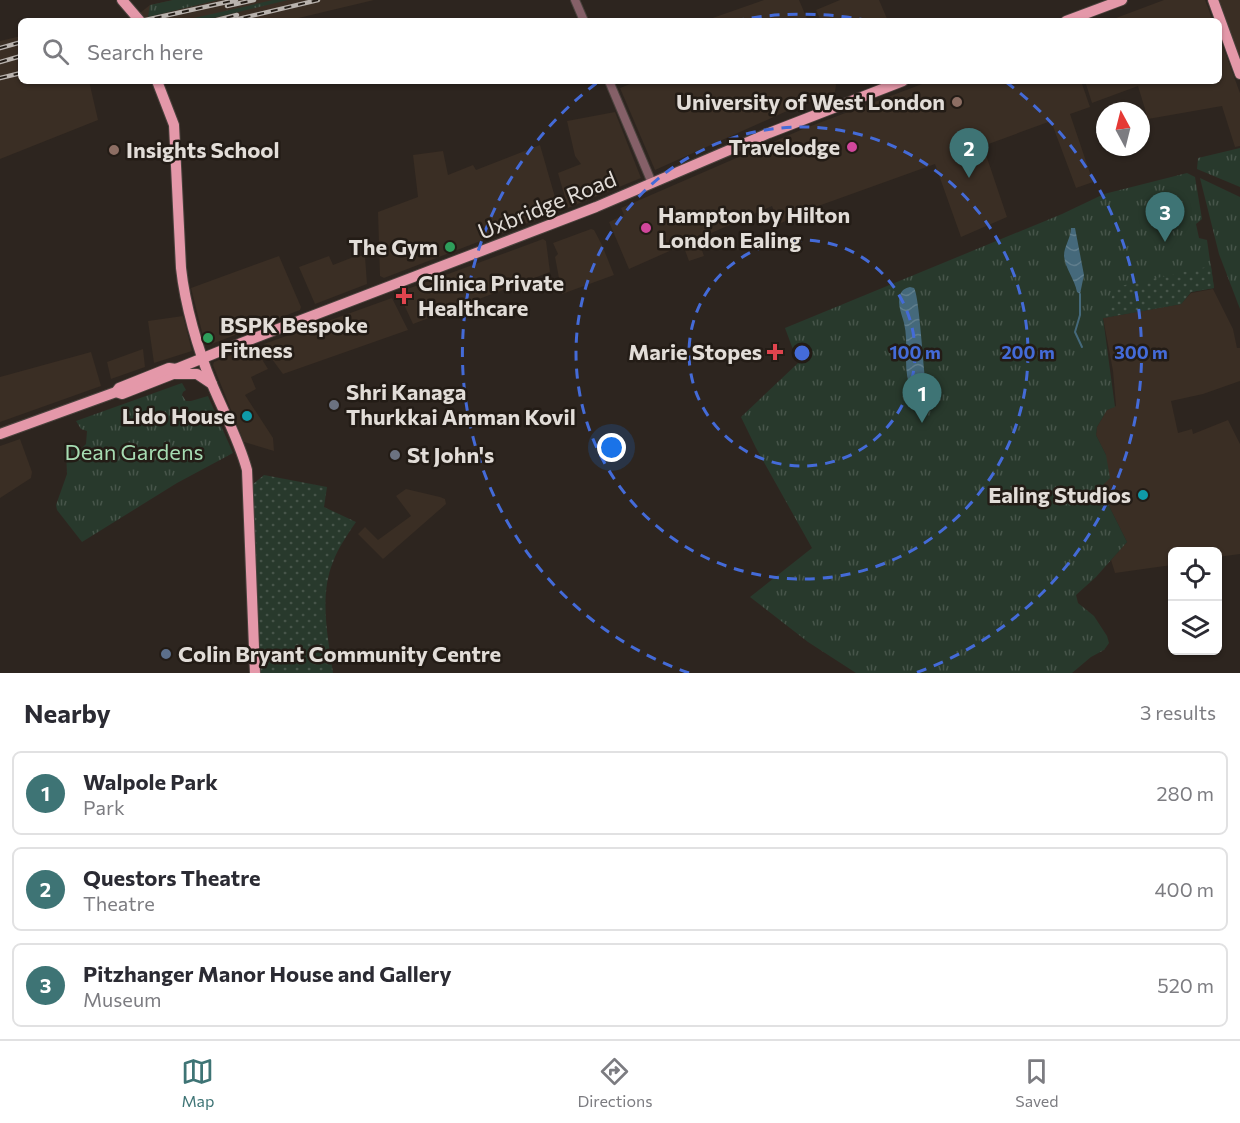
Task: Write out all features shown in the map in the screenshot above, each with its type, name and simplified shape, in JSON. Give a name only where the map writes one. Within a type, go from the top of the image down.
[{"type":"main road","points":[[1074,18],[1122,0]]},
{"type":"main road","points":[[1213,0],[1220,18]]},
{"type":"main road","points":[[125,3],[139,18]]},
{"type":"main road","points":[[1222,25],[1240,74]]},
{"type":"main road","points":[[158,84],[174,125],[182,277],[202,358],[247,470],[255,673]]},
{"type":"main road","name":"Uxbridge Road","points":[[175,372],[202,358],[502,244],[798,121],[895,84]]},
{"type":"main road","points":[[0,434],[116,392],[118,388],[169,368],[175,372],[197,374],[212,384]]},
{"type":"street","points":[[575,0],[583,18]]},
{"type":"street","points":[[610,84],[652,183]]},
{"type":"shaded area","points":[[173,0],[374,0],[299,18],[128,18],[136,16],[150,5]]},
{"type":"shaded area","points":[[764,0],[799,0],[807,18],[713,18]]},
{"type":"shaded area","points":[[840,0],[879,0],[887,18],[820,18],[816,10]]},
{"type":"shaded area","points":[[1164,0],[1205,0],[1212,18],[1116,18]]},
{"type":"shaded area","points":[[1219,0],[1240,0],[1240,59]]},
{"type":"shaded area","points":[[18,37],[18,84],[90,84],[98,120],[0,159],[0,41]]},
{"type":"shaded area","points":[[1222,44],[1240,93],[1240,146],[1235,147],[1222,106],[1150,119],[1150,102],[1143,102],[1138,86],[1092,103],[1086,84],[1222,84]]},
{"type":"shaded area","points":[[630,84],[836,85],[835,92],[655,170],[620,88]]},
{"type":"shaded area","points":[[922,84],[1082,84],[1090,107],[1070,114],[1093,182],[1076,188],[1051,121],[983,146],[1007,217],[961,237],[935,164],[821,205],[779,224],[772,206],[698,239],[704,256],[689,261],[683,245],[629,269],[609,222],[624,215],[621,208],[803,129]]},
{"type":"shaded area","points":[[615,112],[641,178],[568,208],[558,173],[581,164],[575,156],[567,121]]},
{"type":"shaded area","points":[[540,145],[559,211],[384,278],[380,276],[378,212],[418,197],[413,155],[443,151],[448,175],[473,165],[476,170]]},
{"type":"shaded area","points":[[591,229],[594,230],[602,245],[614,275],[562,294],[555,257],[558,254],[553,243]]},
{"type":"shaded area","points":[[543,239],[546,241],[550,272],[413,324],[400,296],[402,291]]},
{"type":"shaded area","points":[[279,256],[301,307],[300,310],[209,345],[205,344],[191,288]]},
{"type":"shaded area","points":[[329,256],[333,265],[356,256],[365,256],[367,284],[315,304],[299,267]]},
{"type":"shaded area","points":[[1213,289],[1233,329],[1237,348],[1240,348],[1240,381],[1203,394],[1171,401],[1178,433],[1192,429],[1193,434],[1228,420],[1240,444],[1240,554],[1222,556],[1222,547],[1168,547],[1168,566],[1115,573],[1111,560],[1127,542],[1100,488],[1106,455],[1096,435],[1097,427],[1107,410],[1116,406],[1113,371],[1103,318],[1181,304],[1191,293]]},
{"type":"shaded area","points":[[392,298],[408,330],[283,374],[264,344]]},
{"type":"shaded area","points":[[183,316],[192,351],[154,363],[148,321]]},
{"type":"shaded area","points":[[252,347],[255,348],[268,369],[251,377],[256,389],[245,395],[273,438],[274,451],[244,442],[213,365],[214,362]]},
{"type":"shaded area","points":[[143,349],[145,367],[111,379],[107,362]]},
{"type":"shaded area","points":[[91,352],[101,386],[0,422],[0,377]]},
{"type":"shaded area","points":[[20,439],[32,472],[31,478],[0,498],[0,446]]},
{"type":"shaded area","points":[[406,489],[440,497],[445,499],[446,504],[383,559],[358,534],[365,527],[378,540],[411,516],[396,496]]},
{"type":"green space","points":[[173,0],[218,0],[148,17],[150,5]]},
{"type":"green space","points":[[273,0],[288,0],[213,18],[194,18]]},
{"type":"green space","points":[[1240,148],[1240,187],[1197,169],[1198,158]]},
{"type":"green space","points":[[1187,173],[1195,177],[1202,219],[1196,224],[1199,238],[1207,240],[1214,288],[1191,292],[1181,304],[1103,318],[1115,407],[1107,410],[1097,427],[1096,435],[1106,455],[1110,478],[1100,488],[1127,542],[1096,577],[1076,595],[1078,603],[1094,616],[1107,636],[1109,643],[1104,650],[1091,657],[1072,673],[856,673],[808,642],[750,597],[812,548],[741,417],[798,363],[785,328],[1062,214],[1104,194]]},
{"type":"green space","points":[[1200,178],[1240,197],[1240,309],[1219,254]]},
{"type":"green space","points":[[1211,266],[1214,288],[1191,292],[1181,304],[1103,318],[1116,287]]},
{"type":"green space","name":"Dean Gardens","points":[[182,383],[186,390],[182,395],[186,401],[208,396],[233,453],[177,483],[82,542],[57,510],[56,505],[67,474],[66,451],[82,448],[86,444],[87,431],[81,429],[76,421]]},
{"type":"green space","points":[[264,475],[327,487],[324,507],[356,522],[335,557],[326,589],[326,617],[333,673],[261,673],[253,484]]},
{"type":"water","points":[[1071,228],[1075,228],[1084,275],[1080,294],[1077,292],[1064,256]]},
{"type":"water","points":[[910,287],[914,288],[918,303],[925,376],[923,384],[917,390],[909,384],[907,376],[905,331],[899,302],[902,292]]},
{"type":"waterway","points":[[1080,294],[1080,315],[1075,332],[1082,347]]},
{"type":"railway","points":[[155,18],[236,0]]},
{"type":"railway","points":[[227,6],[254,0]]},
{"type":"railway","points":[[243,18],[318,0]]},
{"type":"railway","points":[[225,18],[237,15]]},
{"type":"railway","points":[[0,48],[18,43]]},
{"type":"railway","points":[[0,62],[18,57]]},
{"type":"railway","points":[[0,78],[18,74]]},
{"type":"place","name":"University of West London","points":[[957,102]]},
{"type":"place","name":"Travelodge","points":[[852,147]]},
{"type":"place","name":"Insights School","points":[[114,150]]},
{"type":"place","name":"Questors Theatre","points":[[969,178]]},
{"type":"place","name":"Hampton by Hilton London Ealing","points":[[646,228]]},
{"type":"place","name":"Pitzhanger Manor House and Gallery","points":[[1165,242]]},
{"type":"place","name":"The Gym","points":[[450,247]]},
{"type":"place","name":"Clinica Private Healthcare","points":[[404,296]]},
{"type":"place","name":"BSPK Bespoke Fitness","points":[[208,338]]},
{"type":"place","name":"Marie Stopes","points":[[775,352]]},
{"type":"place","name":"Shri Kanaga Thurkkai Amman Kovil","points":[[334,405]]},
{"type":"place","name":"Lido House","points":[[247,416]]},
{"type":"place","name":"Walpole Park","points":[[922,423]]},
{"type":"place","name":"St John's","points":[[395,455]]},
{"type":"place","name":"Ealing Studios","points":[[1143,495]]},
{"type":"place","name":"Colin Bryant Community Centre","points":[[166,654]]}]
